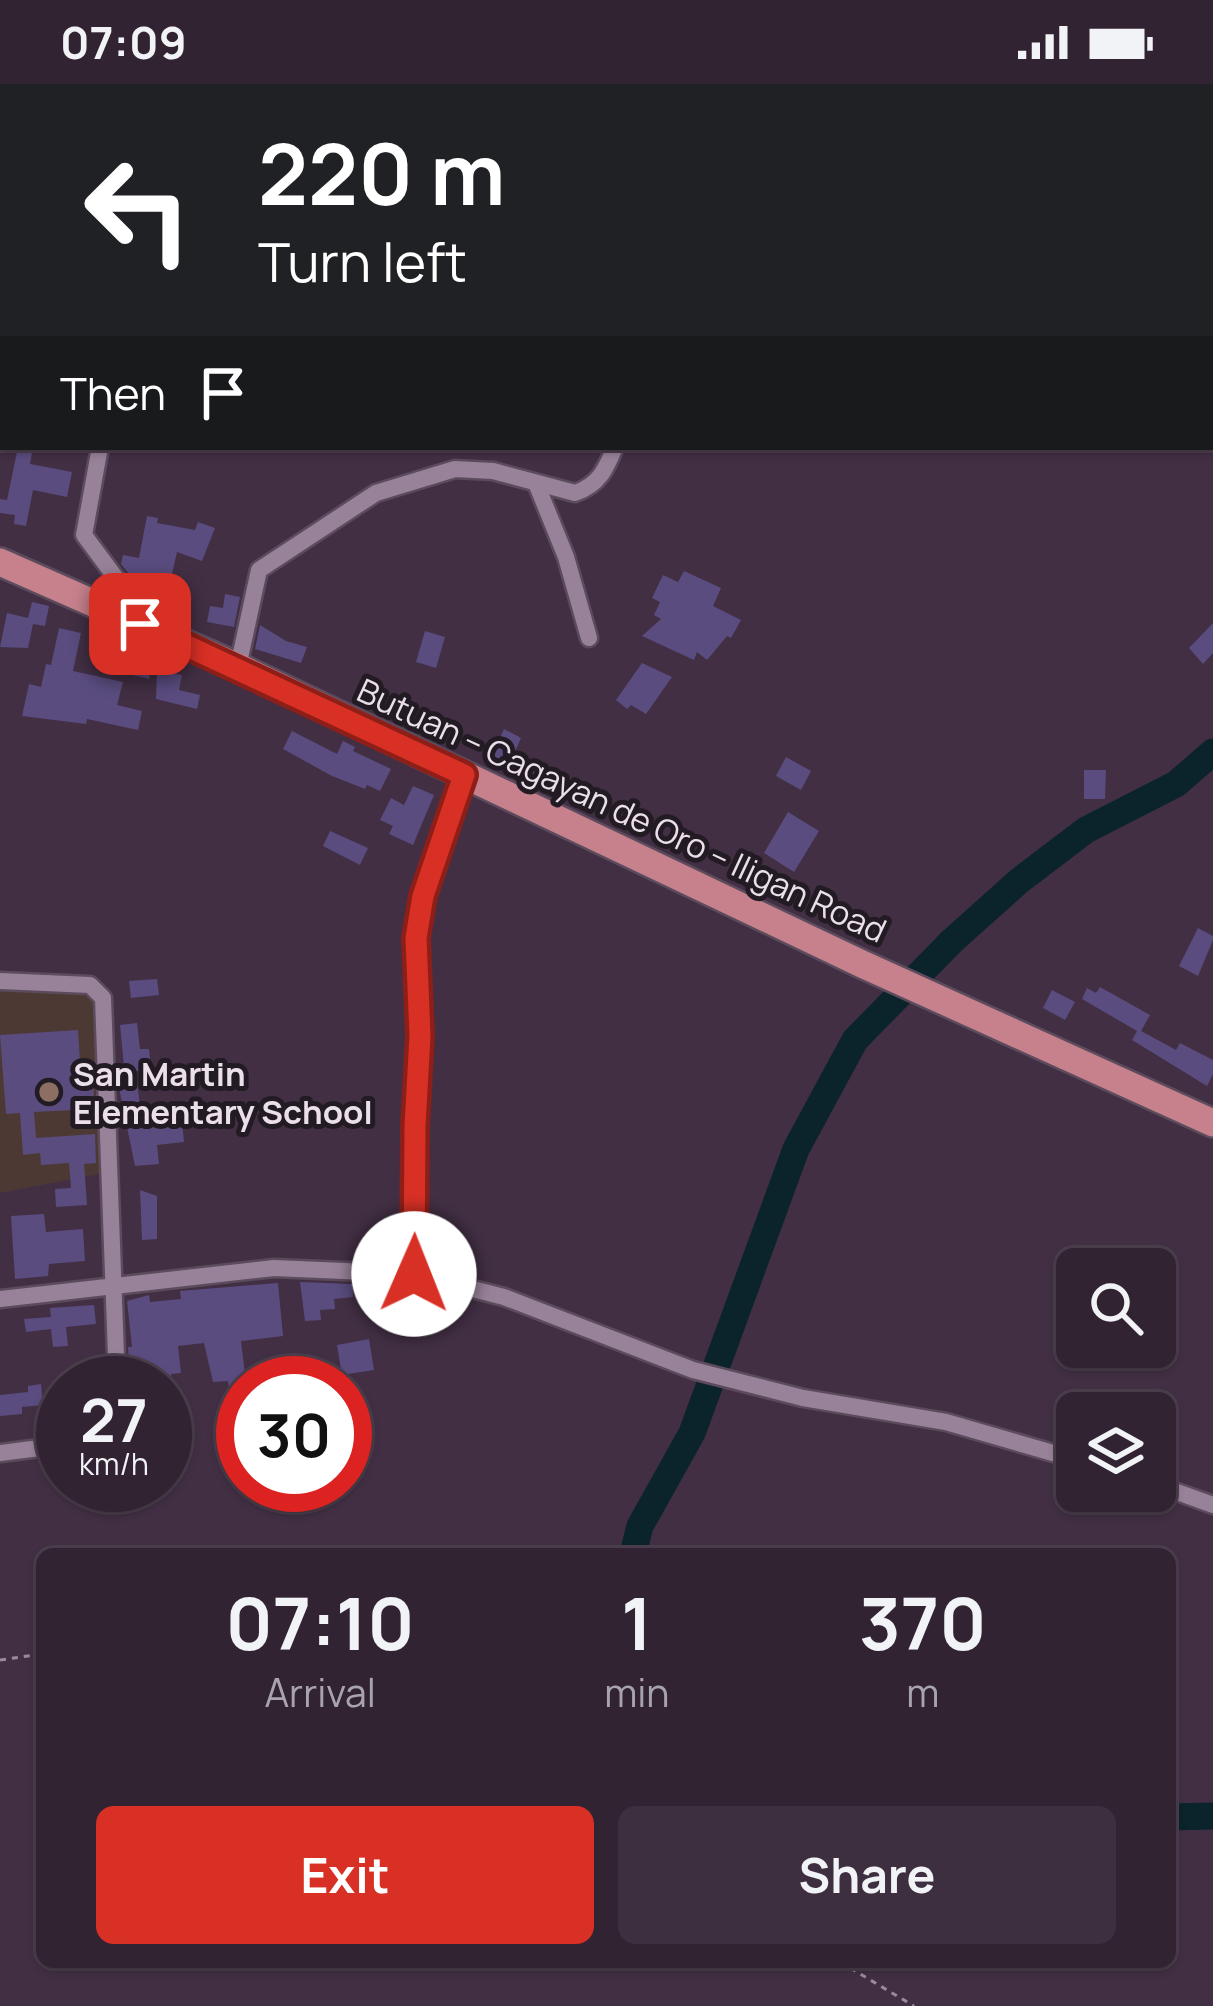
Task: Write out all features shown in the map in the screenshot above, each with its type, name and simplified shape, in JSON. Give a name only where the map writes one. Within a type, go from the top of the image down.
[{"type":"highway","name":"Butuan – Cagayan de Oro – Iligan Road","points":[[0,562],[238,667],[862,964],[1213,1123]]},
{"type":"street","points":[[99,450],[84,535],[127,593],[140,624]]},
{"type":"street","points":[[238,667],[260,570],[355,504],[397,484],[465,468],[493,471],[570,494],[583,491],[604,473],[614,450]]},
{"type":"street","points":[[536,483],[566,557],[590,638]]},
{"type":"street","points":[[414,1274],[420,1036],[416,938],[423,896],[464,775]]},
{"type":"street","points":[[0,981],[89,985],[103,998],[116,1356]]},
{"type":"street","points":[[0,1299],[274,1268],[414,1274],[504,1297],[693,1370],[802,1398],[946,1422],[1056,1454]]},
{"type":"street","points":[[0,1453],[36,1448]]},
{"type":"street","points":[[1176,1491],[1213,1504]]},
{"type":"path","points":[[0,1660],[36,1655]]},
{"type":"path","points":[[850,1968],[914,2006]]},
{"type":"shaded area","name":"San Martin Elementary School","points":[[0,988],[89,992],[97,1010],[99,1174],[0,1193]]},
{"type":"building","points":[[17,450],[32,450],[30,464],[72,472],[67,497],[33,490],[26,526],[14,524],[15,515],[0,513],[0,499],[7,500]]},
{"type":"building","points":[[147,516],[158,518],[157,523],[195,530],[198,522],[215,528],[202,561],[177,552],[167,596],[152,592],[155,579],[129,574],[121,564],[123,555],[139,558]]},
{"type":"building","points":[[684,571],[721,588],[713,606],[741,620],[731,638],[727,636],[707,660],[697,652],[694,660],[642,636],[661,619],[654,615],[660,602],[652,598],[663,575],[678,582]]},
{"type":"building","points":[[225,594],[240,597],[234,627],[207,622],[210,606],[223,608]]},
{"type":"building","points":[[32,602],[49,606],[45,626],[33,624],[28,648],[0,647],[7,613],[28,618]]},
{"type":"building","points":[[1213,623],[1213,653],[1203,664],[1189,648]]},
{"type":"building","points":[[260,625],[307,647],[301,663],[255,649]]},
{"type":"building","points":[[59,628],[81,633],[73,671],[123,682],[117,705],[142,711],[138,730],[87,719],[86,724],[22,716],[29,684],[41,687],[46,664],[51,665]]},
{"type":"building","points":[[425,631],[445,637],[436,668],[416,662]]},
{"type":"building","points":[[131,647],[155,653],[149,679],[125,673]]},
{"type":"building","points":[[642,663],[672,677],[646,714],[616,700]]},
{"type":"building","points":[[157,669],[182,675],[179,690],[200,695],[197,709],[156,699]]},
{"type":"building","points":[[504,729],[521,738],[508,767],[491,758]]},
{"type":"building","points":[[292,731],[337,754],[343,741],[391,769],[380,791],[332,776],[283,749]]},
{"type":"building","points":[[786,757],[811,771],[801,790],[776,776]]},
{"type":"building","points":[[538,763],[555,771],[545,793],[527,785]]},
{"type":"building","points":[[1084,770],[1106,770],[1105,799],[1084,799]]},
{"type":"building","points":[[413,786],[434,795],[413,845],[389,834],[393,826],[380,820],[391,798],[404,805]]},
{"type":"building","points":[[788,812],[819,831],[794,872],[764,853]]},
{"type":"building","points":[[330,831],[368,848],[360,865],[323,846]]},
{"type":"building","points":[[1198,928],[1213,940],[1198,976],[1179,966]]},
{"type":"building","points":[[157,979],[159,995],[131,998],[129,981]]},
{"type":"building","points":[[1100,987],[1150,1015],[1141,1031],[1176,1050],[1180,1043],[1213,1060],[1207,1086],[1132,1040],[1137,1031],[1082,999],[1087,988],[1096,993]]},
{"type":"building","points":[[1052,990],[1075,1002],[1065,1020],[1043,1008]]},
{"type":"building","points":[[137,1023],[140,1049],[149,1049],[151,1069],[136,1071],[142,1125],[182,1121],[184,1142],[157,1145],[159,1164],[135,1166],[119,1088],[126,1087],[120,1025]]},
{"type":"building","points":[[78,1030],[80,1062],[93,1061],[94,1109],[34,1112],[36,1138],[95,1134],[96,1163],[84,1164],[87,1205],[56,1207],[55,1189],[71,1188],[69,1163],[41,1165],[40,1153],[23,1155],[20,1113],[6,1114],[0,1035]]},
{"type":"building","points":[[140,1190],[157,1196],[157,1239],[142,1240]]},
{"type":"building","points":[[44,1214],[46,1232],[83,1229],[85,1261],[49,1264],[48,1276],[15,1279],[11,1216]]},
{"type":"building","points":[[300,1282],[352,1284],[353,1297],[334,1299],[335,1309],[320,1310],[321,1320],[305,1321]]},
{"type":"building","points":[[278,1283],[283,1336],[241,1341],[243,1356],[216,1356],[216,1382],[204,1343],[178,1346],[179,1356],[128,1356],[128,1347],[132,1347],[127,1301],[149,1295],[150,1302],[181,1299],[180,1291]]},
{"type":"building","points":[[94,1305],[96,1324],[66,1327],[68,1346],[53,1347],[51,1329],[26,1332],[24,1319],[51,1317],[50,1308]]},
{"type":"building","points":[[369,1339],[372,1356],[339,1356],[337,1345]]},
{"type":"building","points":[[36,1385],[36,1406],[22,1407],[22,1414],[0,1416],[0,1395],[28,1392],[28,1386]]},
{"type":"waterway","points":[[634,1548],[640,1526],[692,1433],[796,1149],[855,1040],[1019,881],[1086,830],[1176,784],[1213,752]]},
{"type":"waterway","points":[[1176,1817],[1213,1816]]},
{"type":"place","name":"San Martin Elementary School","points":[[49,1092]]},
{"type":"route","points":[[140,624],[464,775],[423,896],[416,938],[420,1036],[414,1274]]}]
